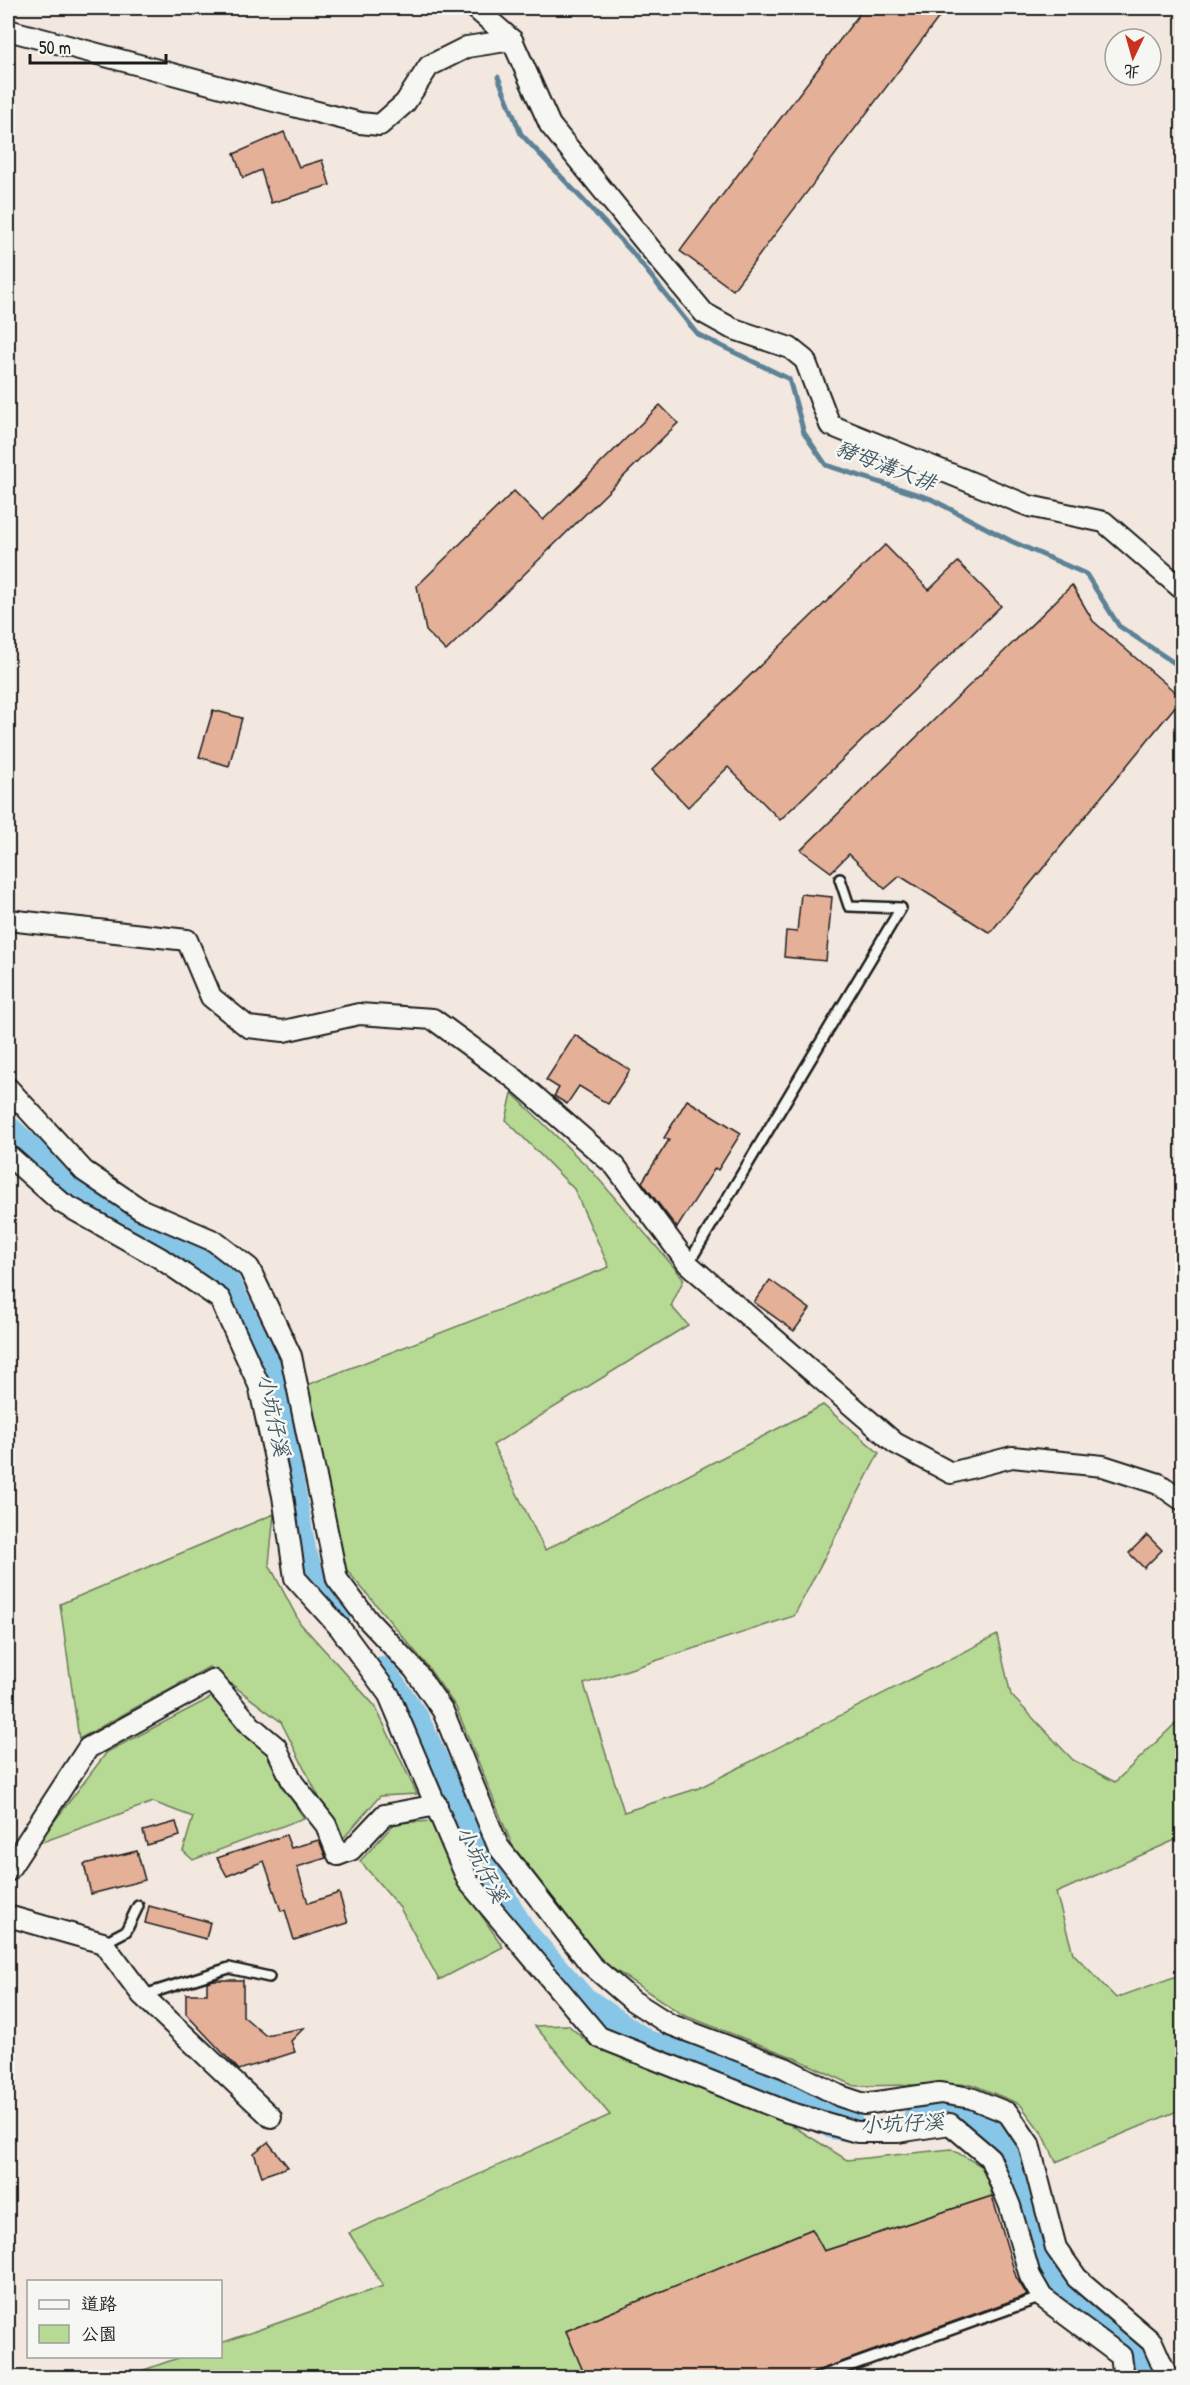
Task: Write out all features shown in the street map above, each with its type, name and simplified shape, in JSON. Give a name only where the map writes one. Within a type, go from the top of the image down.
[{"type":"street","points":[[475,8],[512,40],[550,125],[704,313],[730,328],[790,348],[805,360],[830,425],[1029,506],[1104,522],[1182,589]]},
{"type":"street","points":[[8,30],[360,123],[380,125],[405,103],[429,66],[467,47],[512,40]]},
{"type":"street","points":[[8,920],[187,940],[211,998],[248,1027],[284,1030],[358,1014],[433,1019],[515,1079],[615,1166],[688,1264],[894,1443],[951,1473],[1012,1457],[1103,1466],[1159,1484],[1182,1500]]},
{"type":"street","points":[[8,1088],[84,1171],[140,1209],[214,1241],[249,1268],[291,1356],[337,1579],[368,1620],[414,1669],[443,1711],[498,1846],[591,1965],[633,2001],[669,2024],[785,2068],[840,2096],[864,2104],[940,2093],[971,2098],[1008,2113],[1029,2144],[1056,2248],[1077,2278],[1152,2342],[1168,2378]]},
{"type":"street","points":[[8,1155],[62,1203],[159,1258],[220,1299],[259,1385],[283,1496],[295,1578],[340,1628],[389,1695],[468,1881],[599,2037],[788,2112],[857,2132],[898,2132],[950,2124],[990,2158],[1010,2205],[1030,2276],[1042,2297],[1121,2356],[1124,2378]]},
{"type":"street","points":[[8,1870],[88,1748],[212,1680],[251,1726],[276,1747],[293,1783],[326,1825],[338,1855],[351,1850],[384,1815],[437,1805]]},
{"type":"street","points":[[8,1916],[103,1943],[142,1995],[271,2117]]},
{"type":"lane","points":[[688,1264],[901,908],[849,906],[840,879]]},
{"type":"lane","points":[[103,1943],[126,1931],[138,1906]]},
{"type":"lane","points":[[142,1995],[229,1968],[269,1977]]},
{"type":"lane","points":[[816,2378],[1042,2297]]},
{"type":"green space","points":[[512,1093],[591,1170],[684,1279],[671,1306],[688,1325],[493,1445],[545,1550],[823,1405],[879,1453],[794,1616],[584,1684],[624,1812],[699,1788],[997,1635],[1011,1695],[1073,1760],[1115,1782],[1182,1717],[1182,1837],[1056,1893],[1073,1953],[1116,1998],[1182,1974],[1182,2109],[1056,2162],[1044,2136],[1020,2104],[971,2084],[855,2086],[795,2058],[683,2015],[604,1963],[512,1845],[456,1707],[425,1663],[345,1568],[307,1385],[609,1267],[574,1189],[506,1120]]},
{"type":"green space","points":[[274,1514],[269,1564],[300,1623],[375,1706],[417,1794],[380,1796],[341,1841],[281,1722],[209,1667],[79,1739],[60,1604]]},
{"type":"green space","points":[[214,1696],[240,1732],[271,1755],[280,1783],[304,1818],[193,1860],[183,1851],[193,1817],[153,1802],[37,1844],[107,1752]]},
{"type":"green space","points":[[434,1821],[465,1891],[503,1947],[439,1980],[400,1908],[360,1861],[395,1823]]},
{"type":"green space","points":[[568,2025],[591,2045],[788,2123],[847,2160],[951,2149],[985,2168],[992,2196],[824,2251],[812,2229],[566,2331],[586,2377],[121,2378],[178,2358],[222,2358],[222,2343],[383,2286],[349,2233],[610,2115],[535,2026]]},
{"type":"building","points":[[864,8],[946,8],[733,290],[680,251]]},
{"type":"building","points":[[284,132],[299,167],[322,160],[330,185],[271,203],[261,170],[243,178],[234,154]]},
{"type":"building","points":[[660,405],[678,423],[446,651],[426,631],[417,586],[514,491],[543,520]]},
{"type":"building","points":[[885,545],[929,590],[958,562],[1001,606],[780,820],[728,767],[688,807],[652,770]]},
{"type":"building","points":[[1072,585],[1093,621],[1182,698],[990,933],[900,876],[885,889],[849,854],[831,872],[801,850]]},
{"type":"building","points":[[213,710],[242,718],[229,766],[199,757]]},
{"type":"building","points":[[801,894],[832,897],[826,961],[784,957],[786,931],[797,932]]},
{"type":"building","points":[[575,1035],[630,1070],[608,1104],[579,1086],[567,1104],[554,1096],[559,1088],[546,1080]]},
{"type":"building","points":[[687,1100],[741,1133],[718,1170],[715,1168],[677,1228],[642,1182],[669,1140],[664,1138]]},
{"type":"building","points":[[770,1280],[810,1309],[794,1331],[754,1302]]},
{"type":"building","points":[[1147,1535],[1162,1550],[1144,1568],[1129,1553]]},
{"type":"building","points":[[176,1822],[180,1836],[147,1845],[143,1831]]},
{"type":"building","points":[[286,1835],[291,1848],[319,1840],[326,1858],[297,1867],[308,1903],[339,1893],[348,1923],[294,1940],[285,1910],[281,1911],[264,1861],[227,1876],[217,1858]]},
{"type":"building","points":[[137,1851],[145,1880],[91,1894],[84,1864]]},
{"type":"building","points":[[149,1906],[210,1922],[206,1939],[145,1923]]},
{"type":"building","points":[[243,1980],[243,2016],[265,2035],[304,2028],[291,2041],[295,2052],[239,2070],[186,2014],[186,1994],[207,1994],[207,1982]]},
{"type":"building","points":[[268,2142],[288,2167],[262,2176],[254,2153]]},
{"type":"building","points":[[992,2196],[1016,2277],[1027,2295],[814,2372],[809,2378],[586,2378],[566,2331],[812,2229],[824,2251]]},
{"type":"waterway","name":"豬母溝大排","points":[[498,77],[521,134],[631,251],[697,334],[789,379],[804,433],[826,465],[931,499],[1011,541],[1086,574],[1119,626],[1182,668]]},
{"type":"waterway","name":"小坑仔溪","points":[[8,1133],[80,1200],[186,1253],[224,1284],[268,1372],[300,1552],[311,1585],[335,1613]]},
{"type":"waterway","name":"小坑仔溪","points":[[380,1673],[413,1720],[476,1856],[519,1932],[579,2000],[645,2046],[776,2090],[834,2123],[847,2125]]},
{"type":"waterway","name":"小坑仔溪","points":[[919,2120],[937,2118],[981,2125],[1005,2150],[1029,2224],[1058,2292],[1103,2323],[1134,2354],[1140,2378]]}]
